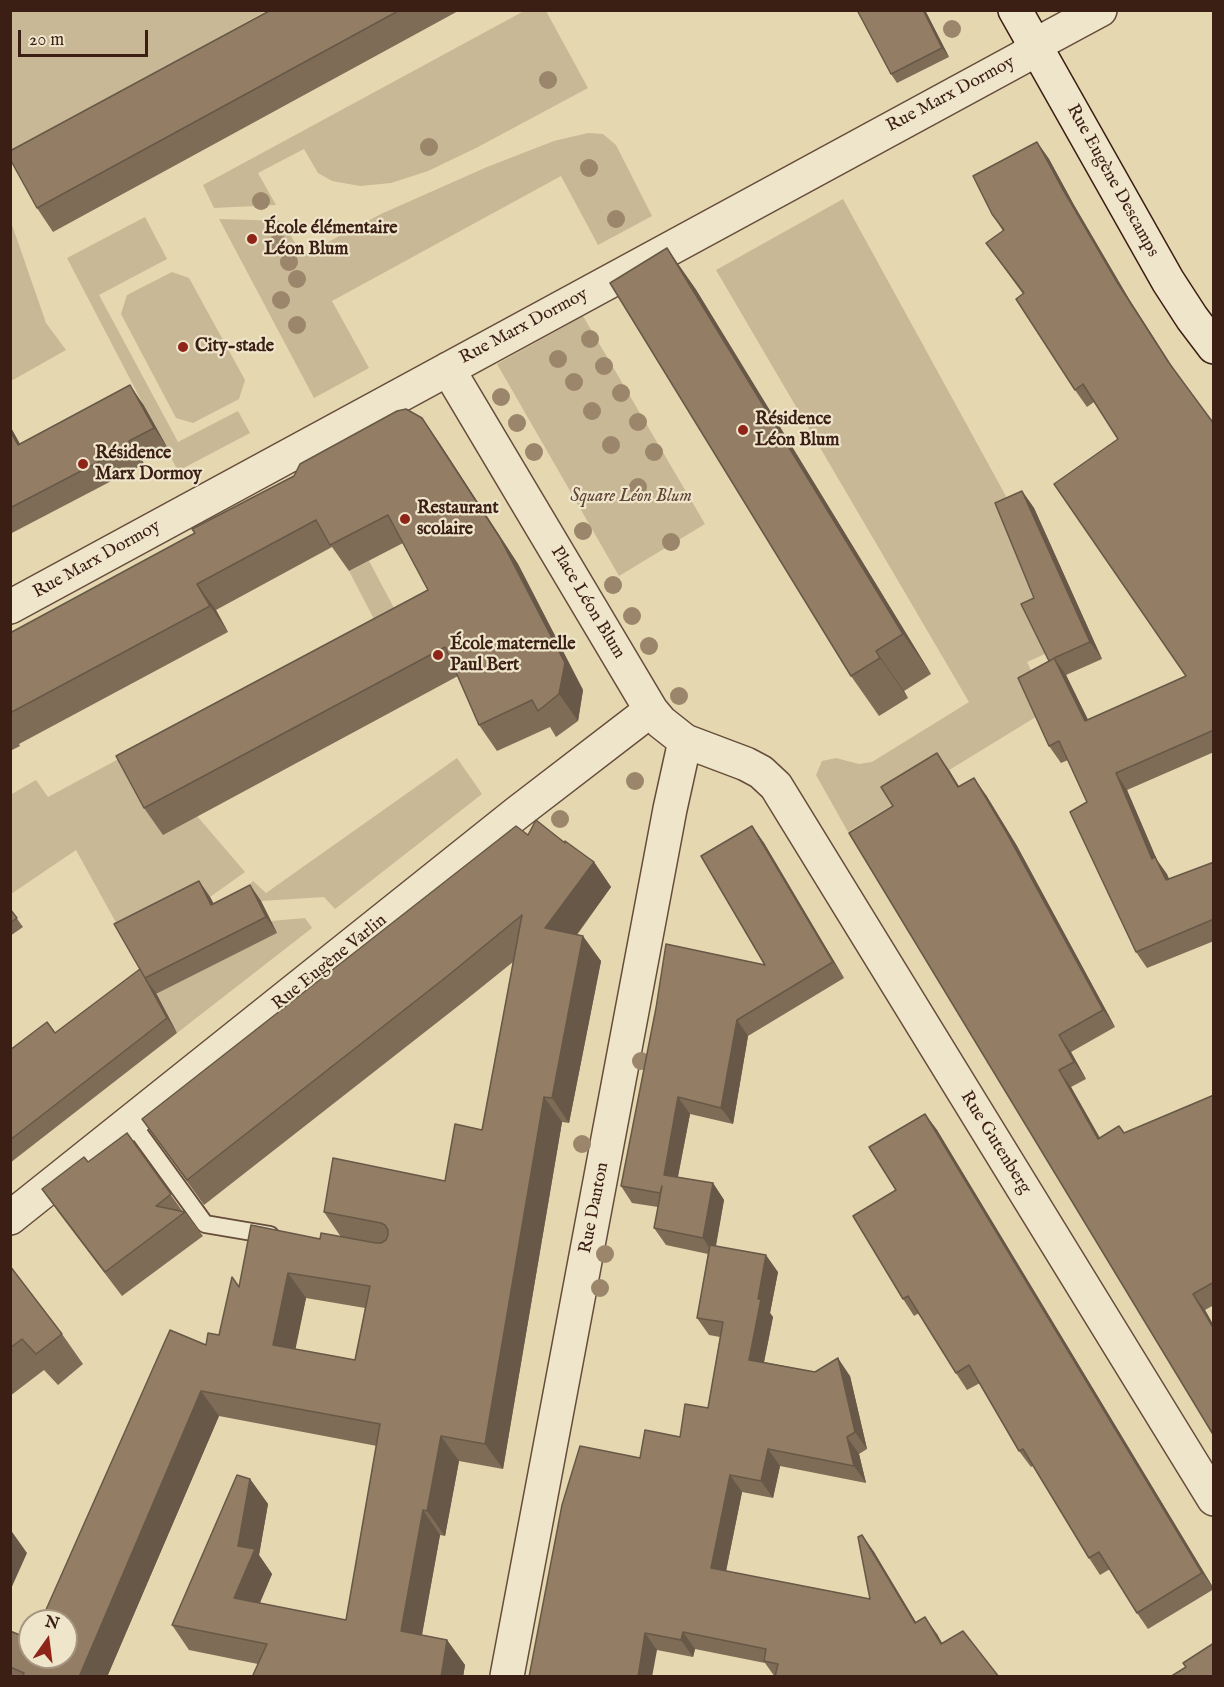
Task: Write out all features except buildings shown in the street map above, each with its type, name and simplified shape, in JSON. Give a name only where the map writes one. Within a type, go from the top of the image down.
[{"type":"street","name":"Rue Eugène Descamps","points":[[1015,10],[1168,281],[1214,347]]},
{"type":"street","name":"Rue Marx Dormoy","points":[[10,607],[1023,57],[1035,45],[1100,10]]},
{"type":"street","name":"Place Léon Blum","points":[[448,369],[651,710],[661,722],[685,741],[746,764],[761,772],[776,786]]},
{"type":"street","name":"Rue Eugène Varlin","points":[[10,1218],[508,820],[651,710]]},
{"type":"street","name":"Rue Danton","points":[[507,1677],[670,809],[685,741]]},
{"type":"street","name":"Rue Gutenberg","points":[[776,786],[1214,1499]]},
{"type":"lane","points":[[131,1122],[205,1224],[284,1238]]},
{"type":"green space","points":[[11,11],[266,11],[11,153]]},
{"type":"green space","points":[[524,11],[546,11],[588,88],[476,148],[428,171],[391,183],[360,186],[332,181],[318,173],[304,149],[258,173],[276,205],[214,208],[203,185]]},
{"type":"green space","points":[[588,133],[603,134],[616,145],[652,216],[598,245],[561,176],[332,301],[369,368],[314,398],[219,219],[283,221],[302,256],[381,214],[487,167],[554,141]]},
{"type":"green space","points":[[843,199],[1025,531],[1047,653],[1027,662],[1038,685],[1039,715],[848,832],[816,775],[822,761],[836,758],[859,764],[872,762],[969,702],[716,270]]},
{"type":"green space","points":[[145,217],[167,259],[99,295],[178,442],[238,411],[250,433],[178,471],[67,258]]},
{"type":"green space","points":[[10,219],[46,323],[66,350],[11,381]]},
{"type":"green space","name":"City-stade","points":[[172,272],[189,278],[245,380],[239,399],[193,423],[176,418],[121,314],[127,295]]},
{"type":"green space","name":"Square Léon Blum","points":[[583,316],[705,524],[619,576],[497,364]]},
{"type":"green space","points":[[369,561],[409,636],[197,816],[245,872],[210,897],[125,939],[76,850],[11,894],[10,795],[36,780],[48,797],[375,621],[349,571]]},
{"type":"green space","points":[[457,758],[482,794],[335,909],[324,897],[261,901],[223,921],[238,896],[253,881],[266,893]]},
{"type":"green space","points":[[305,918],[312,928],[177,1033],[156,994],[276,933],[271,921]]},
{"type":"place","name":"École élémentaire Léon Blum","points":[[252,239]]},
{"type":"place","name":"City-stade","points":[[183,347]]},
{"type":"place","name":"Résidence Léon Blum","points":[[743,430]]},
{"type":"place","name":"Résidence Marx Dormoy","points":[[83,464]]},
{"type":"place","name":"Restaurant scolaire","points":[[405,519]]},
{"type":"place","name":"École maternelle Paul Bert","points":[[438,655]]}]
